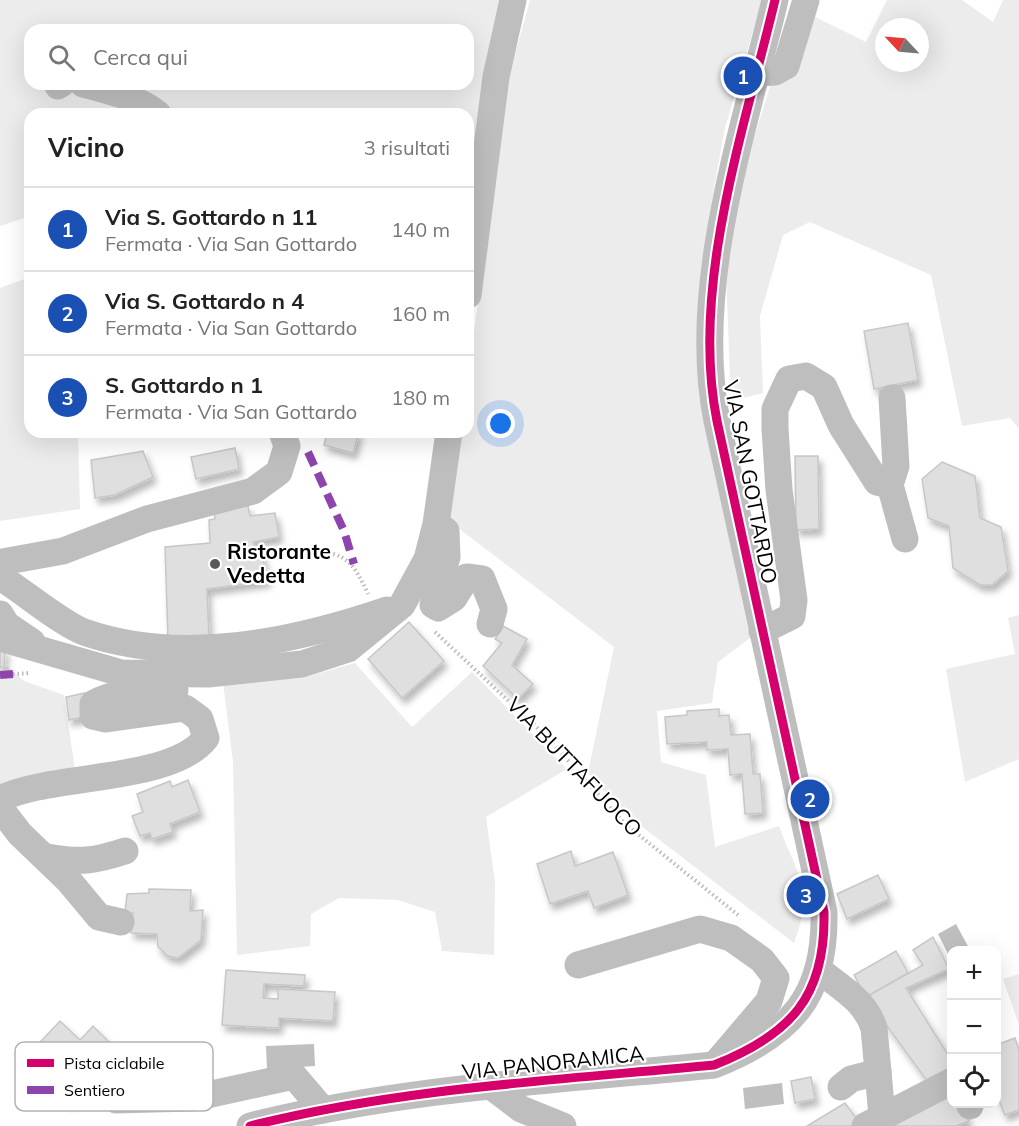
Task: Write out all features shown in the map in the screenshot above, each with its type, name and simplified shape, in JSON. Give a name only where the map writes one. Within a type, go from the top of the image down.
[{"type":"street","points":[[474,243],[496,77],[513,0]]},
{"type":"street","name":"VIA SAN GOTTARDO","points":[[775,0],[730,176],[715,273],[709,353],[713,401],[824,912],[825,945],[819,970]]},
{"type":"street","points":[[758,73],[775,72],[786,66],[806,0]]},
{"type":"street","points":[[98,90],[116,93],[151,108]]},
{"type":"street","points":[[762,631],[792,616],[794,600],[779,490],[775,429],[775,409],[789,379],[806,376],[824,387],[841,425],[868,470],[877,482],[890,485]]},
{"type":"street","points":[[892,398],[896,466],[890,485],[905,539]]},
{"type":"street","points":[[0,566],[2,562],[63,551],[147,519],[253,491],[279,472],[287,446],[284,438]]},
{"type":"street","points":[[0,638],[121,673],[208,674],[302,664],[348,649],[402,605],[427,559],[436,524],[448,438]]},
{"type":"street","points":[[436,524],[446,531],[447,557],[433,605],[438,608],[454,598],[467,577],[482,579],[494,609],[490,624]]},
{"type":"street","points":[[0,577],[82,632],[141,645],[212,648],[241,645],[349,623],[402,605]]},
{"type":"street","points":[[0,614],[6,625],[44,651]]},
{"type":"street","points":[[0,799],[168,762],[198,748],[206,738],[200,719],[185,708],[106,719],[93,716],[92,710],[93,704],[100,699],[147,691],[176,690],[194,685],[208,674]]},
{"type":"street","points":[[0,808],[20,834],[47,857],[99,917],[121,922]]},
{"type":"street","points":[[47,857],[76,862],[100,859],[125,851]]},
{"type":"street","points":[[578,965],[700,929],[730,938],[762,960],[776,978],[769,1001],[714,1065]]},
{"type":"street","points":[[819,970],[864,1006],[874,1028],[885,1067],[874,1121]]},
{"type":"street","name":"VIA PANORAMICA","points":[[250,1126],[332,1108],[492,1087],[714,1065],[746,1052],[769,1039],[790,1020],[808,995],[819,970]]},
{"type":"street","points":[[841,1087],[851,1079],[885,1067]]},
{"type":"street","points":[[213,1094],[294,1076],[332,1108],[362,1126]]},
{"type":"street","points":[[874,1121],[947,1083]]},
{"type":"street","points":[[492,1087],[521,1109],[563,1126]]},
{"type":"path","points":[[311,551],[337,555],[354,564],[366,589]]},
{"type":"shaded area","points":[[0,0],[505,0],[474,171],[474,108],[24,108],[24,218],[0,226]]},
{"type":"shaded area","points":[[530,0],[762,0],[724,132],[707,228],[701,318],[702,410],[750,638],[718,662],[712,703],[657,711],[661,762],[706,775],[715,847],[779,826],[797,870],[803,895],[800,924],[794,943],[623,812],[588,773],[614,647],[449,521],[460,438],[474,438],[474,333],[507,84]]},
{"type":"shaded area","points":[[887,0],[962,0],[993,22],[1003,0],[1019,0],[1019,429],[1010,418],[962,426],[931,275],[810,222],[783,235],[760,316],[763,393],[731,401],[726,273],[741,179],[795,7],[866,42],[875,24],[875,72],[929,72],[929,18],[878,18]]},
{"type":"shaded area","points":[[24,279],[24,438],[78,438],[80,509],[0,521],[0,288]]},
{"type":"shaded area","points":[[1019,615],[1019,759],[965,782],[946,669],[1015,654],[1008,618]]},
{"type":"shaded area","points":[[355,663],[412,727],[472,672],[567,769],[486,817],[495,883],[494,955],[442,951],[435,912],[398,900],[339,898],[311,914],[310,946],[237,955],[233,762],[223,683],[302,678]]},
{"type":"shaded area","points":[[0,667],[8,667],[24,681],[64,695],[76,776],[0,788]]},
{"type":"shaded area","points":[[956,924],[968,946],[947,946],[947,952],[938,934]]},
{"type":"shaded area","points":[[1019,974],[1019,1025],[1003,979]]},
{"type":"shaded area","points":[[314,1044],[315,1066],[267,1069],[266,1046]]},
{"type":"shaded area","points":[[782,1083],[784,1104],[745,1109],[743,1088]]},
{"type":"building","points":[[908,323],[918,380],[874,389],[864,331]]},
{"type":"building","points":[[326,438],[357,438],[353,453],[324,445]]},
{"type":"building","points":[[235,448],[239,469],[196,479],[191,457]]},
{"type":"building","points":[[143,451],[153,477],[115,495],[95,498],[91,460]]},
{"type":"building","points":[[795,456],[818,456],[819,529],[796,530]]},
{"type":"building","points":[[942,462],[975,476],[980,518],[1001,527],[1008,571],[992,585],[980,585],[953,568],[949,526],[928,518],[922,479]]},
{"type":"building","points":[[248,506],[250,516],[275,513],[279,537],[253,542],[256,549],[261,548],[267,581],[207,589],[209,639],[168,640],[165,547],[210,543],[209,520],[215,519],[214,511]]},
{"type":"building","points":[[409,622],[444,661],[402,698],[368,659]]},
{"type":"building","points":[[503,626],[527,639],[512,665],[533,684],[518,699],[483,666],[502,643],[495,639]]},
{"type":"building","points":[[0,649],[5,649],[4,667],[0,667]]},
{"type":"building","points":[[85,693],[88,716],[69,720],[66,697]]},
{"type":"building","points":[[719,709],[719,716],[729,715],[731,735],[750,734],[753,774],[760,774],[763,813],[745,814],[742,774],[730,775],[728,749],[707,750],[707,742],[667,744],[665,717],[687,715],[687,711]]},
{"type":"building","points":[[188,780],[200,812],[170,824],[173,832],[152,839],[150,833],[140,836],[132,816],[143,812],[137,794],[170,781],[172,787]]},
{"type":"building","points":[[571,851],[575,866],[613,852],[628,895],[594,908],[588,891],[550,904],[537,864]]},
{"type":"building","points":[[878,875],[889,899],[847,919],[837,894]]},
{"type":"building","points":[[149,889],[191,890],[190,911],[203,910],[201,940],[178,958],[168,956],[158,947],[157,934],[131,933],[133,913],[125,913],[127,894],[149,893]]},
{"type":"building","points":[[933,937],[947,965],[947,970],[906,988],[947,1053],[947,1075],[930,1085],[866,997],[923,965],[913,950]]},
{"type":"building","points":[[896,951],[908,973],[866,997],[854,975]]},
{"type":"building","points":[[226,970],[305,975],[304,986],[264,984],[263,998],[278,999],[278,989],[335,992],[333,1021],[279,1018],[279,1028],[222,1025]]},
{"type":"building","points":[[60,1021],[80,1040],[93,1026],[109,1042],[40,1042]]},
{"type":"building","points":[[1015,1038],[1019,1050],[1019,1110],[1005,1115],[1001,1105],[1001,1043]]},
{"type":"building","points":[[811,1077],[815,1099],[795,1103],[791,1081]]},
{"type":"building","points":[[947,1098],[947,1108],[961,1108],[969,1121],[956,1126],[881,1126]]},
{"type":"building","points":[[845,1103],[859,1122],[851,1126],[807,1126]]},
{"type":"marked path","points":[[308,452],[344,531],[354,564]]},
{"type":"marked path","points":[[0,675],[13,674]]},
{"type":"cycle path","points":[[250,1126],[307,1113],[422,1094],[714,1065],[741,1053],[783,1026],[798,1009],[810,990],[818,968],[823,942],[824,912],[717,421],[710,370],[710,317],[715,263],[724,209],[775,0]]},
{"type":"place","name":"Via S. Gottardo n 11","points":[[743,76]]},
{"type":"place","name":"Ristorante Vedetta","points":[[215,564]]},
{"type":"place","name":"Via S. Gottardo n 4","points":[[810,799]]},
{"type":"place","name":"S. Gottardo n 1","points":[[806,895]]}]
